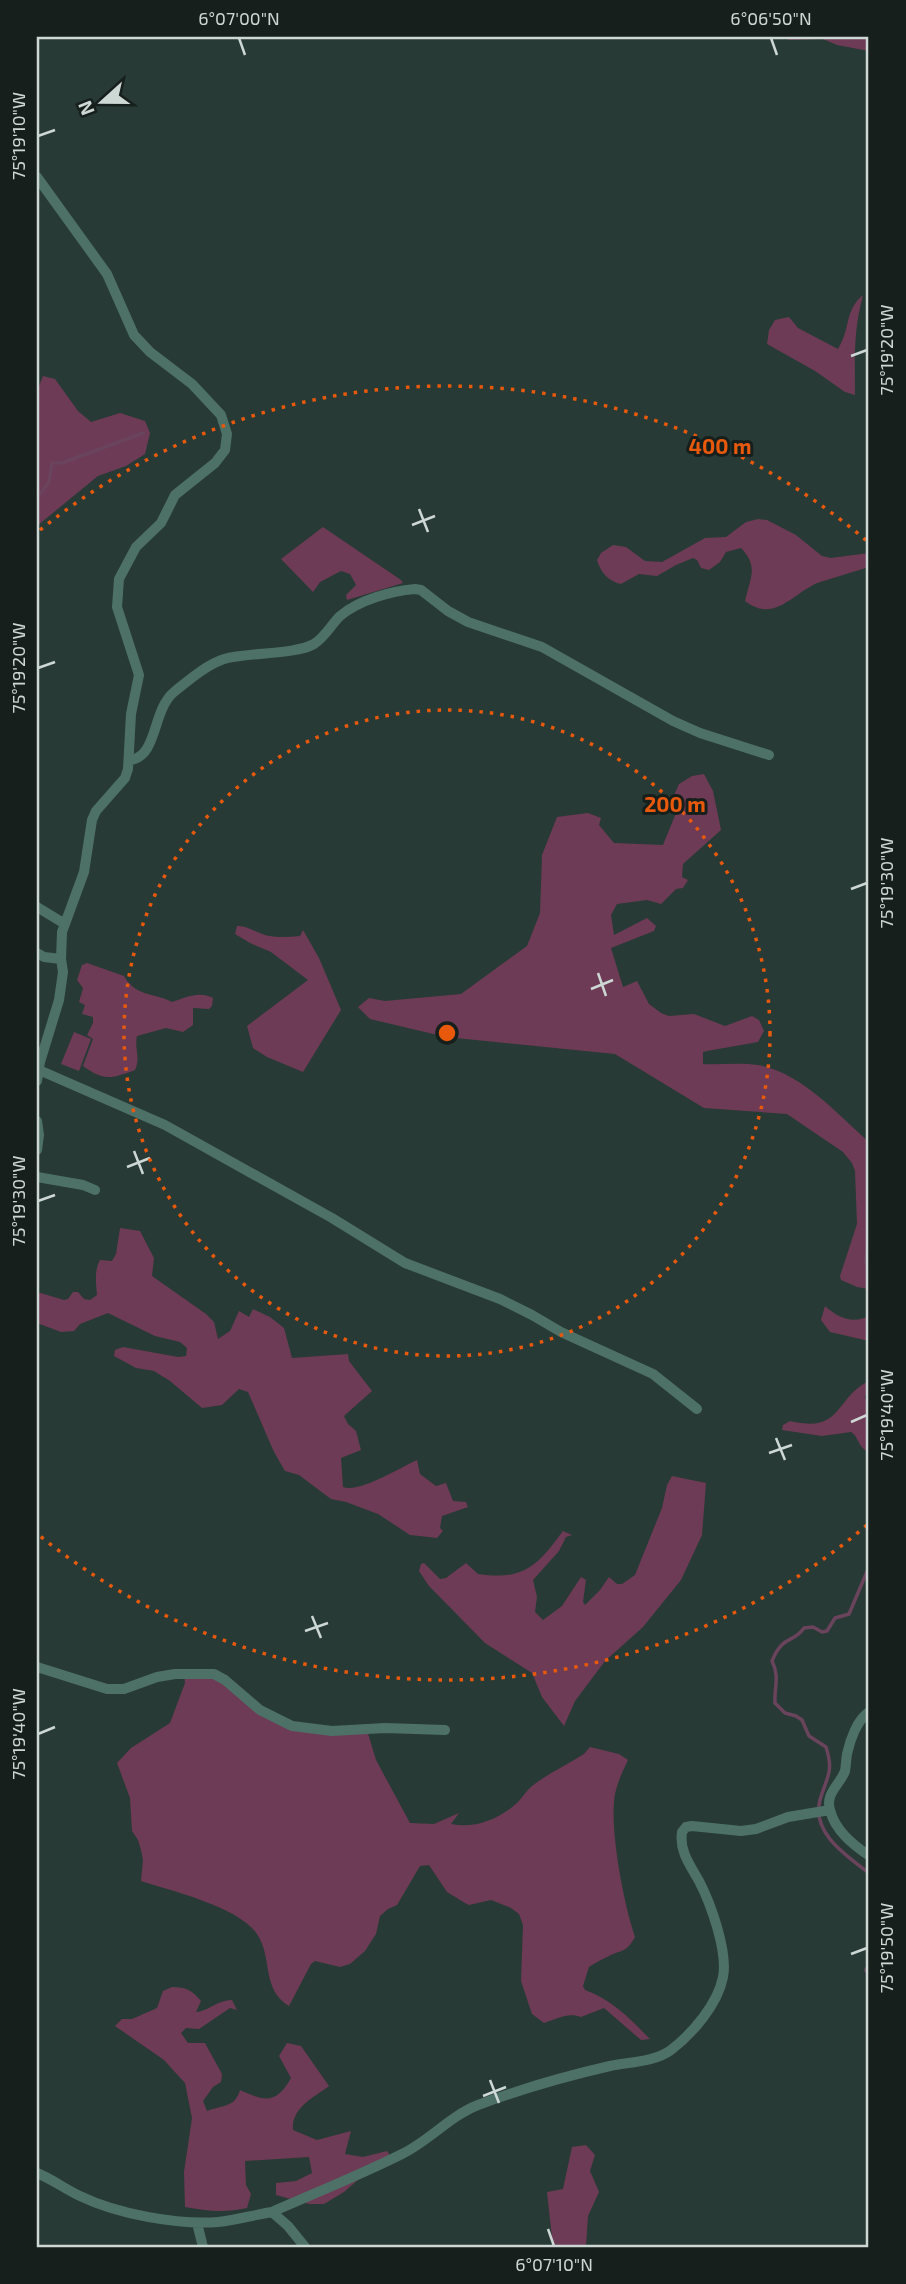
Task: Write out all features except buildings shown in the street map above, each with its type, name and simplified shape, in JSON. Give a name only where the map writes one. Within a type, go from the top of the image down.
[{"type":"street","points":[[37,177],[107,274],[134,335],[149,352],[192,384],[221,415],[227,434],[225,450],[215,463],[175,495],[160,523],[136,547],[119,579],[117,607],[139,676],[131,714],[130,760],[125,778],[96,811],[92,820],[84,872],[65,924],[60,1000],[38,1075],[165,1125],[332,1218],[405,1263],[500,1299],[561,1332],[653,1374],[697,1409]]},
{"type":"street","points":[[130,760],[140,757],[151,743],[157,717],[167,699],[205,669],[223,660],[302,648],[315,643],[349,610],[362,603],[411,589],[421,590],[448,611],[468,622],[542,647],[562,657],[673,721],[700,733],[769,755]]},
{"type":"street","points":[[37,907],[65,924]]},
{"type":"street","points":[[37,953],[44,957],[61,959]]},
{"type":"street","points":[[37,1121],[37,1150]]},
{"type":"street","points":[[37,1177],[83,1185],[95,1191]]},
{"type":"street","points":[[37,1667],[107,1689],[124,1689],[166,1676],[214,1674],[260,1710],[292,1726],[332,1731],[385,1728],[445,1730]]},
{"type":"street","points":[[37,2173],[78,2195],[113,2209],[197,2223],[221,2222],[272,2212],[404,2153],[474,2107],[562,2078],[670,2051],[692,2030],[718,1992],[724,1962],[704,1893],[683,1852],[682,1832],[686,1827],[692,1826],[748,1830],[788,1817],[821,1811],[844,1772],[847,1753],[856,1730],[869,1712]]},
{"type":"street","points":[[821,1811],[868,1855]]},
{"type":"street","points":[[272,2212],[288,2225],[305,2247]]},
{"type":"street","points":[[197,2223],[203,2247]]},
{"type":"shaded area","points":[[781,37],[869,37],[869,51],[837,45],[823,39],[790,40]]},
{"type":"shaded area","points":[[863,295],[856,333],[855,395],[845,392],[815,371],[767,344],[769,330],[775,320],[789,317],[798,328],[838,349],[853,307]]},
{"type":"shaded area","points":[[43,376],[55,379],[78,411],[91,422],[120,413],[145,421],[150,433],[145,454],[126,466],[98,476],[37,526],[37,391]]},
{"type":"shaded area","points":[[767,520],[796,535],[822,556],[831,558],[869,553],[869,567],[817,583],[782,605],[765,609],[745,601],[752,573],[750,561],[741,548],[726,552],[720,562],[709,570],[701,568],[693,558],[657,576],[639,574],[621,584],[606,576],[597,560],[601,553],[613,545],[626,547],[645,561],[662,562],[705,538],[726,537],[746,522]]},
{"type":"shaded area","points":[[323,527],[403,583],[347,600],[346,595],[356,585],[350,574],[341,571],[320,582],[313,592],[281,559]]},
{"type":"shaded area","points":[[704,774],[713,791],[721,830],[683,864],[682,877],[688,880],[683,888],[676,889],[661,904],[647,900],[617,904],[611,915],[614,935],[647,918],[656,926],[654,931],[611,948],[623,987],[637,981],[649,1004],[669,1016],[694,1014],[725,1026],[752,1016],[759,1020],[764,1031],[758,1042],[703,1052],[703,1064],[758,1065],[789,1076],[818,1096],[869,1142],[869,1289],[841,1280],[840,1276],[857,1224],[855,1171],[852,1163],[843,1152],[787,1114],[704,1108],[615,1054],[446,1037],[370,1019],[358,1007],[369,998],[385,1001],[461,994],[527,946],[540,913],[542,855],[557,817],[588,813],[601,818],[599,825],[614,843],[663,845],[676,813],[672,800],[679,784],[692,776]]},
{"type":"shaded area","points":[[237,926],[278,937],[300,936],[303,930],[319,958],[341,1010],[303,1072],[253,1048],[247,1026],[308,980],[271,952],[235,934]]},
{"type":"shaded area","points":[[87,963],[124,976],[139,991],[172,1002],[203,995],[213,998],[212,1006],[209,1009],[193,1008],[193,1025],[183,1032],[166,1028],[137,1036],[135,1070],[114,1077],[102,1076],[83,1066],[93,1039],[87,1035],[93,1017],[82,1014],[85,1005],[79,1002],[83,988],[77,980],[82,965]]},
{"type":"shaded area","points":[[74,1032],[91,1039],[79,1071],[61,1064]]},
{"type":"shaded area","points":[[120,1228],[140,1231],[154,1258],[152,1276],[206,1314],[214,1322],[218,1339],[230,1331],[239,1311],[249,1317],[253,1309],[284,1328],[292,1358],[348,1354],[349,1361],[372,1391],[344,1416],[356,1431],[361,1450],[341,1458],[343,1487],[350,1488],[380,1479],[417,1460],[420,1474],[436,1486],[446,1483],[453,1501],[466,1502],[468,1507],[442,1516],[440,1528],[443,1531],[437,1538],[410,1535],[378,1514],[331,1499],[299,1475],[285,1471],[248,1392],[239,1389],[222,1405],[202,1408],[154,1371],[136,1368],[114,1356],[115,1350],[123,1347],[178,1357],[186,1356],[187,1348],[180,1342],[155,1336],[108,1313],[80,1324],[74,1331],[61,1332],[37,1323],[37,1292],[64,1300],[73,1292],[78,1292],[84,1299],[90,1300],[97,1295],[98,1264],[100,1260],[112,1261],[116,1254]]},
{"type":"shaded area","points":[[825,1306],[846,1318],[857,1320],[869,1316],[869,1341],[830,1332],[821,1320]]},
{"type":"shaded area","points":[[869,1381],[869,1392],[865,1396],[869,1419],[868,1449],[863,1448],[851,1432],[822,1436],[782,1430],[783,1425],[790,1421],[807,1424],[829,1419],[849,1396]]},
{"type":"shaded area","points":[[672,1476],[706,1483],[702,1535],[681,1580],[643,1627],[605,1661],[575,1701],[564,1726],[542,1697],[532,1673],[485,1643],[429,1586],[419,1571],[421,1564],[424,1563],[440,1579],[446,1578],[466,1563],[478,1574],[507,1575],[528,1568],[537,1561],[563,1531],[572,1535],[566,1537],[559,1551],[533,1580],[537,1597],[535,1612],[543,1620],[562,1606],[581,1577],[586,1580],[583,1602],[585,1605],[609,1577],[617,1584],[622,1584],[635,1575]]},
{"type":"shaded area","points":[[216,1671],[263,1709],[312,1729],[366,1727],[376,1760],[410,1823],[434,1824],[459,1813],[451,1824],[478,1824],[495,1818],[517,1803],[538,1782],[584,1754],[590,1747],[619,1754],[628,1760],[616,1791],[614,1833],[619,1870],[635,1937],[627,1948],[589,1967],[583,1986],[585,1990],[620,2011],[650,2039],[641,2040],[604,2008],[581,2017],[567,2016],[544,2023],[532,2014],[521,1981],[523,1925],[519,1914],[491,1900],[469,1905],[465,1903],[447,1892],[429,1865],[420,1866],[397,1905],[380,1916],[376,1934],[365,1951],[350,1964],[340,1967],[315,1961],[289,2006],[280,1999],[271,1982],[262,1943],[248,1924],[204,1901],[141,1881],[141,1850],[132,1831],[130,1798],[117,1763],[131,1748],[170,1723],[185,1683],[184,1672]]},
{"type":"shaded area","points":[[172,1987],[188,1990],[198,1997],[201,2001],[196,2012],[232,2000],[237,2010],[230,2008],[199,2029],[186,2028],[181,2033],[188,2043],[205,2043],[222,2074],[221,2082],[213,2087],[203,2101],[207,2111],[231,2103],[240,2090],[256,2097],[275,2097],[291,2078],[279,2056],[287,2043],[301,2046],[329,2086],[299,2110],[293,2122],[293,2130],[317,2140],[351,2131],[345,2154],[363,2157],[387,2151],[394,2161],[360,2178],[324,2204],[309,2204],[276,2195],[276,2183],[296,2181],[312,2173],[309,2157],[245,2161],[246,2185],[251,2194],[247,2208],[216,2211],[185,2207],[184,2172],[192,2118],[185,2083],[164,2060],[115,2026],[122,2019],[132,2019],[157,2008],[163,1991]]},
{"type":"shaded area","points":[[586,2145],[595,2155],[590,2171],[599,2192],[588,2216],[586,2247],[553,2247],[547,2192],[563,2189],[572,2147]]},
{"type":"waterway","points":[[37,498],[49,482],[52,463],[62,463],[143,433]]},
{"type":"waterway","points":[[869,1243],[865,1260],[869,1270]]},
{"type":"waterway","points":[[869,1567],[849,1614],[835,1618],[827,1631],[822,1632],[813,1627],[804,1628],[780,1647],[772,1661],[776,1677],[775,1703],[785,1713],[802,1720],[809,1736],[826,1747],[829,1768],[820,1800],[821,1823],[833,1842],[869,1873]]},
{"type":"waterway","points":[[869,1900],[869,1917]]},
{"type":"waterway","points":[[869,1964],[866,1970],[869,1975]]}]
